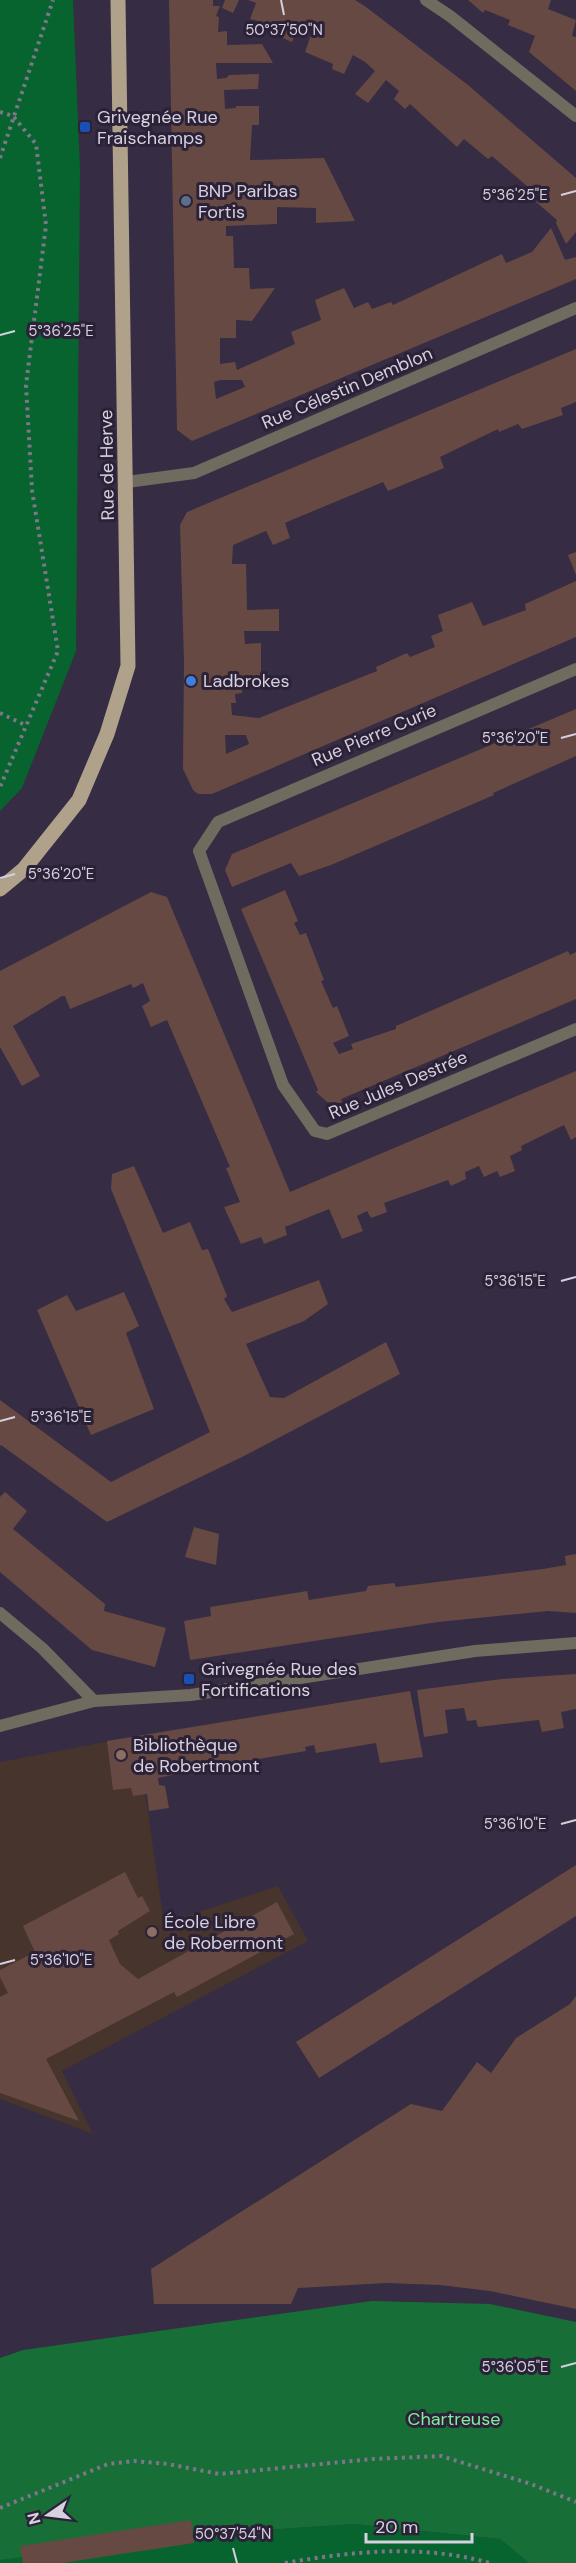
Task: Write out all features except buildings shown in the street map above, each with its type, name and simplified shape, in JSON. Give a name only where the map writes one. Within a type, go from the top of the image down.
[{"type":"main road","name":"Rue de Herve","points":[[0,889],[24,869],[79,800],[107,734],[128,666],[118,0]]},
{"type":"street","points":[[426,0],[450,16],[576,116]]},
{"type":"street","name":"Rue Célestin Demblon","points":[[127,483],[194,473],[576,308]]},
{"type":"street","name":"Rue Pierre Curie","points":[[200,851],[218,822],[576,669]]},
{"type":"street","name":"Rue Jules Destrée","points":[[200,851],[283,1085],[315,1131],[327,1134],[576,1029]]},
{"type":"street","points":[[0,1613],[42,1648],[94,1701]]},
{"type":"street","points":[[0,1726],[94,1701],[190,1695],[475,1651],[576,1643]]},
{"type":"path","points":[[0,158],[53,0]]},
{"type":"path","points":[[0,112],[13,116],[36,144],[46,225],[26,385],[32,490],[58,651],[0,788]]},
{"type":"path","points":[[0,713],[27,726]]},
{"type":"path","points":[[0,2508],[108,2464],[126,2462],[168,2464],[219,2474],[372,2459],[441,2456],[531,2484],[576,2502]]},
{"type":"path","points":[[285,2563],[346,2553],[391,2550],[445,2552],[490,2563]]},
{"type":"shaded area","name":"École Libre de Robermont","points":[[137,1736],[164,1923],[278,1886],[308,1941],[62,2071],[93,2134],[0,2099],[0,1762]]},
{"type":"green space","points":[[0,0],[73,0],[80,169],[76,651],[22,788],[0,811]]},
{"type":"green space","name":"Chartreuse","points":[[372,2301],[490,2304],[576,2322],[576,2563],[529,2563],[500,2539],[355,2524],[193,2535],[0,2560],[0,2358],[23,2350]]},
{"type":"green space","points":[[355,2524],[500,2539],[529,2563],[0,2563],[0,2560],[23,2556],[193,2535]]},
{"type":"place","name":"Grivegnée Rue Fraischamps","points":[[85,127]]},
{"type":"place","name":"BNP Paribas Fortis","points":[[186,201]]},
{"type":"place","name":"Ladbrokes","points":[[191,681]]},
{"type":"place","name":"Grivegnée Rue des Fortifications","points":[[189,1679]]},
{"type":"place","name":"Bibliothèque de Robertmont","points":[[121,1755]]},
{"type":"place","name":"École Libre de Robermont","points":[[152,1932]]}]
